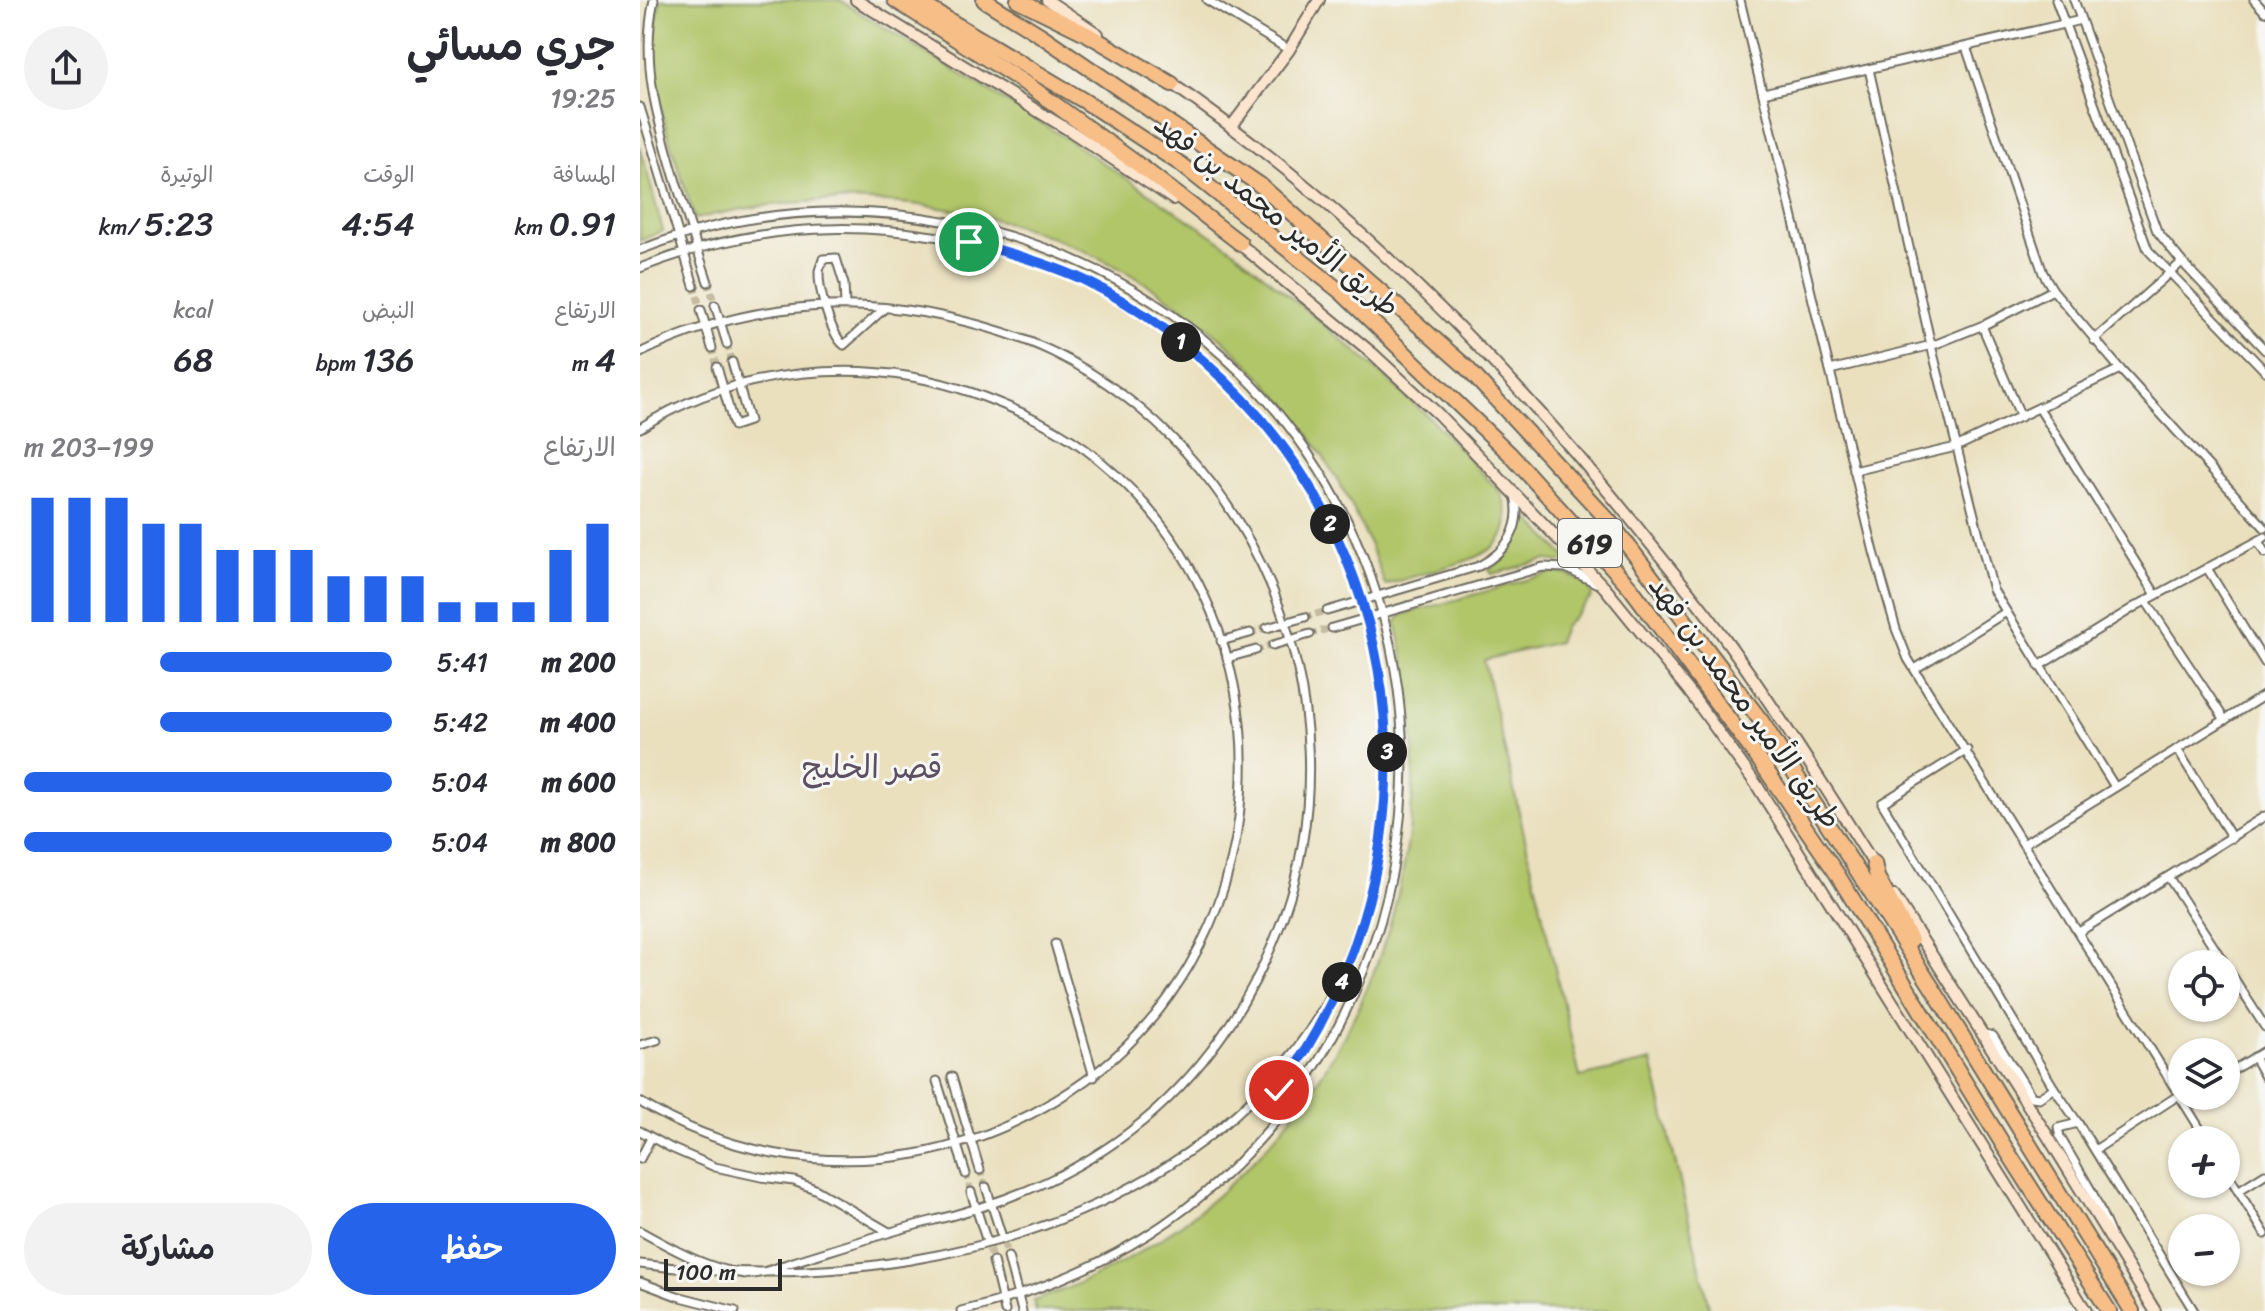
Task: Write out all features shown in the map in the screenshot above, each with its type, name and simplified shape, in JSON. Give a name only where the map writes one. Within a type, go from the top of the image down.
[{"type":"highway","points":[[895,0],[1031,87],[1240,243]]},
{"type":"highway","name":"طريق الأمير محمد بن فهد","points":[[915,0],[1086,102],[1182,165],[1341,292],[1510,454],[1630,587],[1760,761],[1837,874],[2109,1311]]},
{"type":"highway","name":"طريق الأمير محمد بن فهد","points":[[984,0],[1260,185],[1465,366],[1610,522],[1762,722],[1921,970],[2132,1311]]},
{"type":"highway","points":[[1018,0],[1087,34],[1172,84]]},
{"type":"highway","points":[[1874,863],[1877,877],[1917,952],[1921,970]]},
{"type":"main road","points":[[856,0],[1072,132],[1240,243],[1372,353],[1437,413],[1605,588],[1688,690],[1756,784],[2086,1311]]},
{"type":"main road","points":[[1047,0],[1231,127],[1390,259],[1505,373],[1586,463],[1720,632],[1808,761],[2155,1311]]},
{"type":"main road","points":[[1231,127],[1289,50],[1319,0]]},
{"type":"street","points":[[654,0],[647,66],[653,103],[708,282]]},
{"type":"street","points":[[1207,0],[1289,50]]},
{"type":"street","points":[[1740,0],[1854,471],[1896,629],[1915,669],[2168,1072]]},
{"type":"street","points":[[2056,0],[2148,250],[2265,371]]},
{"type":"street","points":[[2074,0],[2157,231],[2265,350]]},
{"type":"street","points":[[2254,0],[2265,12]]},
{"type":"street","points":[[1763,93],[2081,20]]},
{"type":"street","points":[[1966,47],[2043,273],[2053,290],[2094,340],[2265,528]]},
{"type":"street","points":[[1869,69],[1931,345],[1993,590],[2115,787]]},
{"type":"street","points":[[653,103],[640,107],[694,286]]},
{"type":"street","points":[[640,250],[678,236],[740,220],[813,211],[880,212],[1001,233],[1091,266],[1147,297],[1196,332],[1239,371],[1271,406],[1329,488],[1377,595],[1392,647],[1401,704],[1402,807],[1394,867],[1380,927],[1339,1026],[1292,1100],[1246,1154],[1204,1193],[1162,1225],[1116,1254],[1066,1278],[1017,1296],[961,1311]]},
{"type":"street","points":[[640,268],[682,252],[743,236],[830,227],[879,229],[969,242],[1053,268],[1138,311],[1185,345],[1227,382],[1268,427],[1298,469],[1329,522],[1361,600],[1376,651],[1387,735],[1386,806],[1378,864],[1364,922],[1346,973],[1318,1030]]},
{"type":"street","points":[[845,305],[844,284],[836,258],[823,259],[819,270],[836,339],[844,345],[885,308]]},
{"type":"street","points":[[2094,340],[2182,262]]},
{"type":"street","points":[[1830,370],[1931,345],[1982,326],[2053,290]]},
{"type":"street","points":[[715,305],[727,344]]},
{"type":"street","points":[[640,353],[719,322],[758,313],[826,305],[885,308],[952,318],[1025,340],[1074,364],[1137,406],[1190,457],[1233,512],[1259,557],[1286,622],[1299,667],[1306,715],[1308,800],[1301,851],[1274,943],[1230,1024],[1208,1054],[1147,1118],[1070,1172],[1029,1192],[975,1210],[889,1232],[753,1274],[688,1258],[640,1231]]},
{"type":"street","points":[[701,310],[712,348]]},
{"type":"street","points":[[1982,326],[2021,417]]},
{"type":"street","points":[[717,367],[734,426],[749,421],[732,362]]},
{"type":"street","points":[[1854,471],[1956,447],[2120,369]]},
{"type":"street","points":[[640,428],[670,410],[738,386],[771,378],[842,371],[903,376],[955,387],[1032,418],[1095,457],[1156,517],[1194,576],[1227,658],[1239,711],[1242,769],[1236,840],[1225,887],[1215,918],[1176,990],[1130,1045],[1094,1077],[1037,1112],[1002,1128],[927,1152],[873,1160],[812,1159],[730,1143],[699,1132],[640,1102]]},
{"type":"street","points":[[2039,408],[2156,595]]},
{"type":"street","points":[[1327,611],[1479,566],[1496,557],[1506,546],[1514,524],[1517,507],[1513,490]]},
{"type":"street","points":[[2039,666],[2156,595],[2261,539],[2265,553]]},
{"type":"street","points":[[1332,628],[1543,567],[1566,568],[1605,588]]},
{"type":"street","points":[[2207,568],[2265,663]]},
{"type":"street","points":[[2146,601],[2225,720]]},
{"type":"street","points":[[1915,669],[2006,612]]},
{"type":"street","points":[[1267,628],[1305,617]]},
{"type":"street","points":[[1221,641],[1250,633]]},
{"type":"street","points":[[1273,645],[1310,634]]},
{"type":"street","points":[[1227,658],[1256,650]]},
{"type":"street","points":[[2025,843],[2265,695]]},
{"type":"street","points":[[2177,749],[2232,838]]},
{"type":"street","points":[[1967,750],[1882,803],[2054,1088],[2194,1311]]},
{"type":"street","points":[[2079,932],[2264,819]]},
{"type":"street","points":[[2169,878],[2215,950]]},
{"type":"street","points":[[1055,944],[1094,1077]]},
{"type":"street","points":[[2240,988],[2265,1027]]},
{"type":"street","points":[[1981,1033],[1993,1036],[2032,1097],[2039,1098],[2054,1088]]},
{"type":"street","points":[[640,1045],[657,1040]]},
{"type":"street","points":[[2240,1066],[2265,1051]]},
{"type":"street","points":[[2254,1057],[2265,1077]]},
{"type":"street","points":[[952,1077],[980,1170]]},
{"type":"street","points":[[937,1081],[966,1174]]},
{"type":"street","points":[[2095,1150],[2168,1107]]},
{"type":"street","points":[[2078,1123],[2058,1128],[2060,1137],[2092,1192],[2116,1248]]},
{"type":"street","points":[[640,1131],[715,1167],[794,1181],[815,1189],[889,1232]]},
{"type":"street","points":[[640,1159],[651,1138]]},
{"type":"street","points":[[2240,1190],[2265,1174]]},
{"type":"street","points":[[986,1187],[1001,1234]]},
{"type":"street","points":[[971,1192],[986,1239]]},
{"type":"street","points":[[2240,1194],[2265,1234]]},
{"type":"street","points":[[1008,1257],[1022,1311]]},
{"type":"street","points":[[993,1261],[1005,1311]]},
{"type":"street","points":[[640,1264],[669,1275]]},
{"type":"street","points":[[985,1289],[1027,1276]]},
{"type":"street","points":[[640,1282],[677,1296],[735,1311]]},
{"type":"green space","points":[[661,0],[839,0],[1067,139],[1234,250],[1366,360],[1431,419],[1501,493],[1506,511],[1502,537],[1493,547],[1469,560],[1385,585],[1339,482],[1277,394],[1201,322],[1114,265],[1017,226],[914,204],[806,202],[695,219],[669,138],[657,83],[654,56]]},
{"type":"green space","points":[[640,146],[663,231],[640,241]]},
{"type":"green space","points":[[1523,513],[1572,563],[1546,560],[1492,574],[1489,570],[1513,546]]},
{"type":"green space","points":[[1554,572],[1573,577],[1590,587],[1592,597],[1564,627],[1558,642],[1484,660],[1580,1077],[1652,1061],[1710,1311],[1036,1311],[1033,1301],[1131,1257],[1217,1195],[1289,1120],[1346,1033],[1386,937],[1409,835],[1412,729],[1396,623],[1402,615]]},
{"type":"tunnel","points":[[708,282],[715,305]]},
{"type":"tunnel","points":[[694,286],[701,310]]},
{"type":"tunnel","points":[[727,344],[732,362]]},
{"type":"tunnel","points":[[712,348],[717,367]]},
{"type":"tunnel","points":[[1305,617],[1327,611]]},
{"type":"tunnel","points":[[1250,633],[1267,628]]},
{"type":"tunnel","points":[[1310,634],[1332,628]]},
{"type":"tunnel","points":[[1256,650],[1273,645]]},
{"type":"tunnel","points":[[980,1170],[986,1187]]},
{"type":"tunnel","points":[[966,1174],[971,1192]]},
{"type":"tunnel","points":[[1001,1234],[1008,1257]]},
{"type":"tunnel","points":[[986,1239],[993,1261]]},
{"type":"district","name":"قصر الخليج","points":[[872,767]]},
{"type":"route","points":[[969,242],[1084,281],[1138,311],[1207,363],[1268,427],[1298,469],[1329,522],[1350,569],[1376,651],[1387,735],[1386,806],[1372,893],[1346,973],[1311,1042],[1279,1090]]}]
